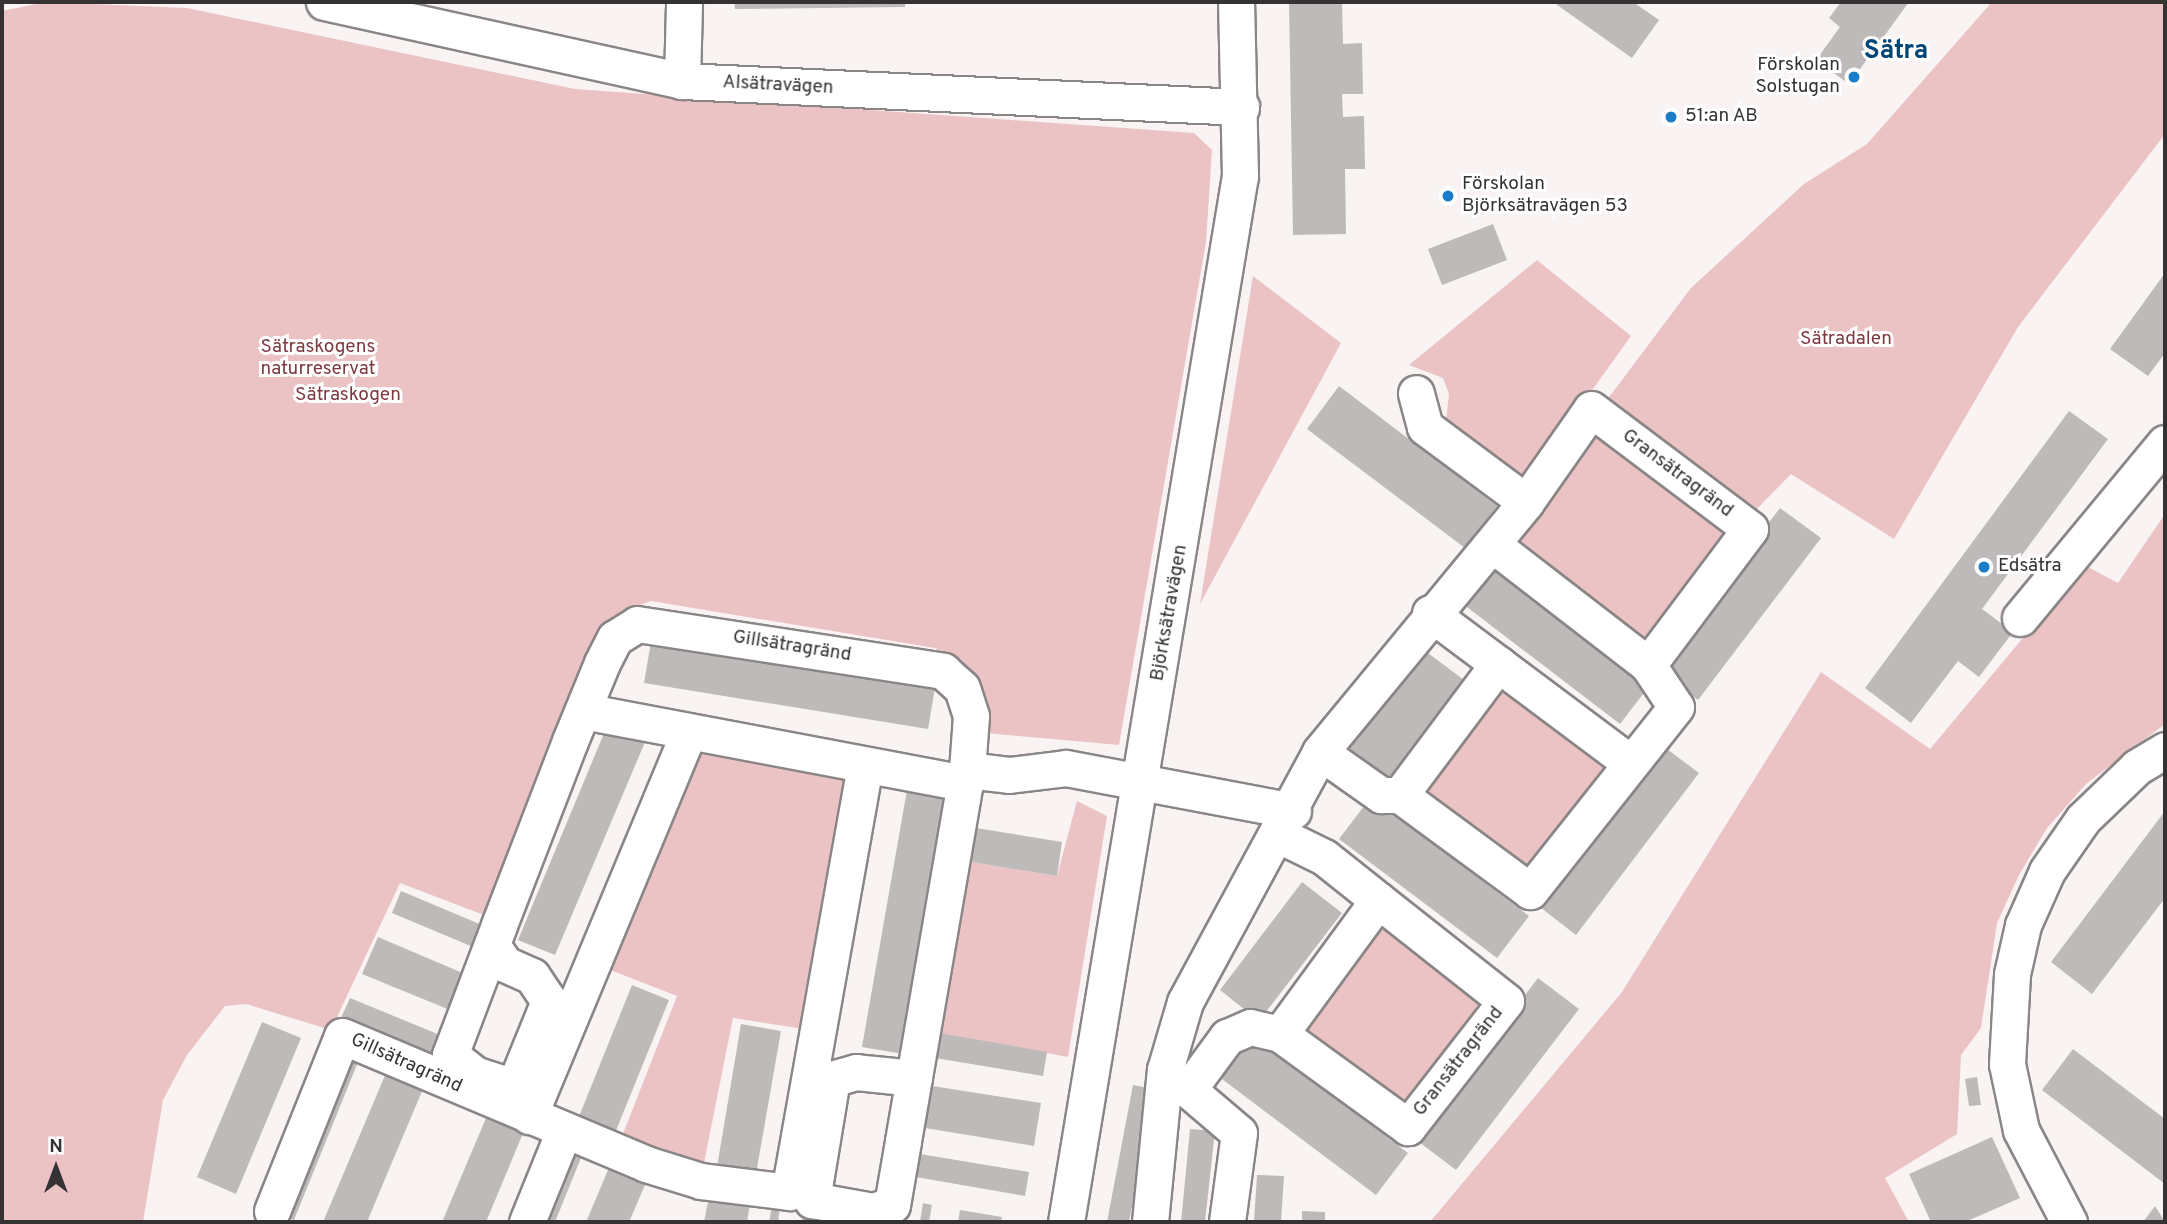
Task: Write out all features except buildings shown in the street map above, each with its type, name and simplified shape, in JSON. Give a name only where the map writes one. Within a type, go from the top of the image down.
[{"type":"street","name":"Alsätravägen","points":[[324,2],[682,80],[1241,107]]},
{"type":"street","points":[[682,80],[684,2]]},
{"type":"street","name":"Björksätravägen","points":[[1066,1222],[1238,190],[1241,107],[1236,2]]},
{"type":"street","points":[[1416,393],[1425,427],[1526,502]]},
{"type":"street","name":"Gransätragränd","points":[[1150,1222],[1177,1080],[1185,1002],[1286,823],[1320,752],[1430,613],[1448,604],[1526,502],[1591,409],[1750,529],[1648,665]]},
{"type":"street","points":[[2020,618],[2165,443]]},
{"type":"street","points":[[1320,752],[1381,795],[1400,795],[1530,891],[1628,761],[1676,707],[1648,665],[1493,545]]},
{"type":"street","points":[[1430,613],[1628,761]]},
{"type":"street","name":"Gillsätragränd","points":[[272,1211],[342,1036],[564,1131],[701,1181],[795,1205],[901,1214],[914,1078],[966,776],[971,716],[962,688],[943,671],[673,627],[637,624],[615,638],[583,712],[492,945]]},
{"type":"street","points":[[1400,795],[1498,663]]},
{"type":"street","points":[[583,712],[865,767],[966,776],[1009,775],[1066,768],[1141,778]]},
{"type":"street","points":[[529,1116],[688,734]]},
{"type":"street","points":[[2069,1222],[2018,1118],[2007,1065],[2012,974],[2023,925],[2047,871],[2083,819],[2137,767],[2165,750]]},
{"type":"street","points":[[795,1205],[865,767]]},
{"type":"street","name":"Gransätragränd","points":[[1141,778],[1286,823],[1324,857],[1506,1001],[1408,1127],[1280,1034],[1250,1027],[1227,1037],[1177,1080]]},
{"type":"street","points":[[1280,1034],[1378,900]]},
{"type":"street","points":[[795,1205],[832,1079],[856,1072],[914,1078]]},
{"type":"street","points":[[1177,1080],[1239,1133],[1227,1222]]},
{"type":"street","points":[[527,1222],[564,1131]]},
{"type":"green space","name":"Sätraskogen","points":[[46,2],[187,8],[575,89],[1194,133],[1212,150],[1206,242],[1119,745],[986,733],[973,677],[935,648],[651,601],[624,610],[606,626],[484,915],[400,883],[331,1030],[246,1004],[225,1006],[187,1055],[163,1100],[143,1222],[2,1222],[2,11]]},
{"type":"green space","name":"Sätradalen","points":[[1992,2],[2165,2],[2165,134],[2018,327],[1894,539],[1791,474],[1748,518],[1604,404],[1691,288],[1804,184],[1867,144]]},
{"type":"green space","points":[[1537,260],[1631,336],[1529,478],[1513,478],[1445,429],[1449,394],[1443,378],[1409,365]]},
{"type":"green space","points":[[1253,276],[1341,343],[1200,604]]},
{"type":"green space","points":[[1599,434],[1725,522],[1727,537],[1659,634],[1638,639],[1515,549],[1513,532],[1588,436]]},
{"type":"green space","points":[[2165,514],[2165,724],[2086,784],[2047,828],[2019,875],[1997,923],[1981,1028],[1961,1055],[1957,1134],[1885,1178],[1909,1222],[1430,1222],[1622,992],[1821,672],[1930,749],[2084,565],[2118,583]]},
{"type":"green space","points":[[1508,686],[1601,755],[1608,769],[1537,867],[1520,871],[1424,801],[1422,784],[1497,688]]},
{"type":"green space","points":[[691,748],[844,772],[851,782],[810,1030],[733,1018],[703,1168],[619,1144],[677,996],[600,966]]},
{"type":"green space","points":[[1077,801],[1107,816],[1068,1057],[934,1032],[971,862],[1057,876]]},
{"type":"green space","points":[[1377,921],[1485,995],[1486,1010],[1410,1109],[1301,1037],[1301,1023]]},
{"type":"place","name":"Förskolan Solstugan","points":[[1854,77]]},
{"type":"place","name":"51:an AB","points":[[1671,117]]},
{"type":"place","name":"Förskolan Björksätravägen 53","points":[[1448,196]]},
{"type":"place","name":"Edsätra","points":[[1984,567]]},
{"type":"district","name":"Sätra","points":[[1896,52]]},
{"type":"park label","name":"Sätraskogens naturreservat","points":[[318,359]]}]
